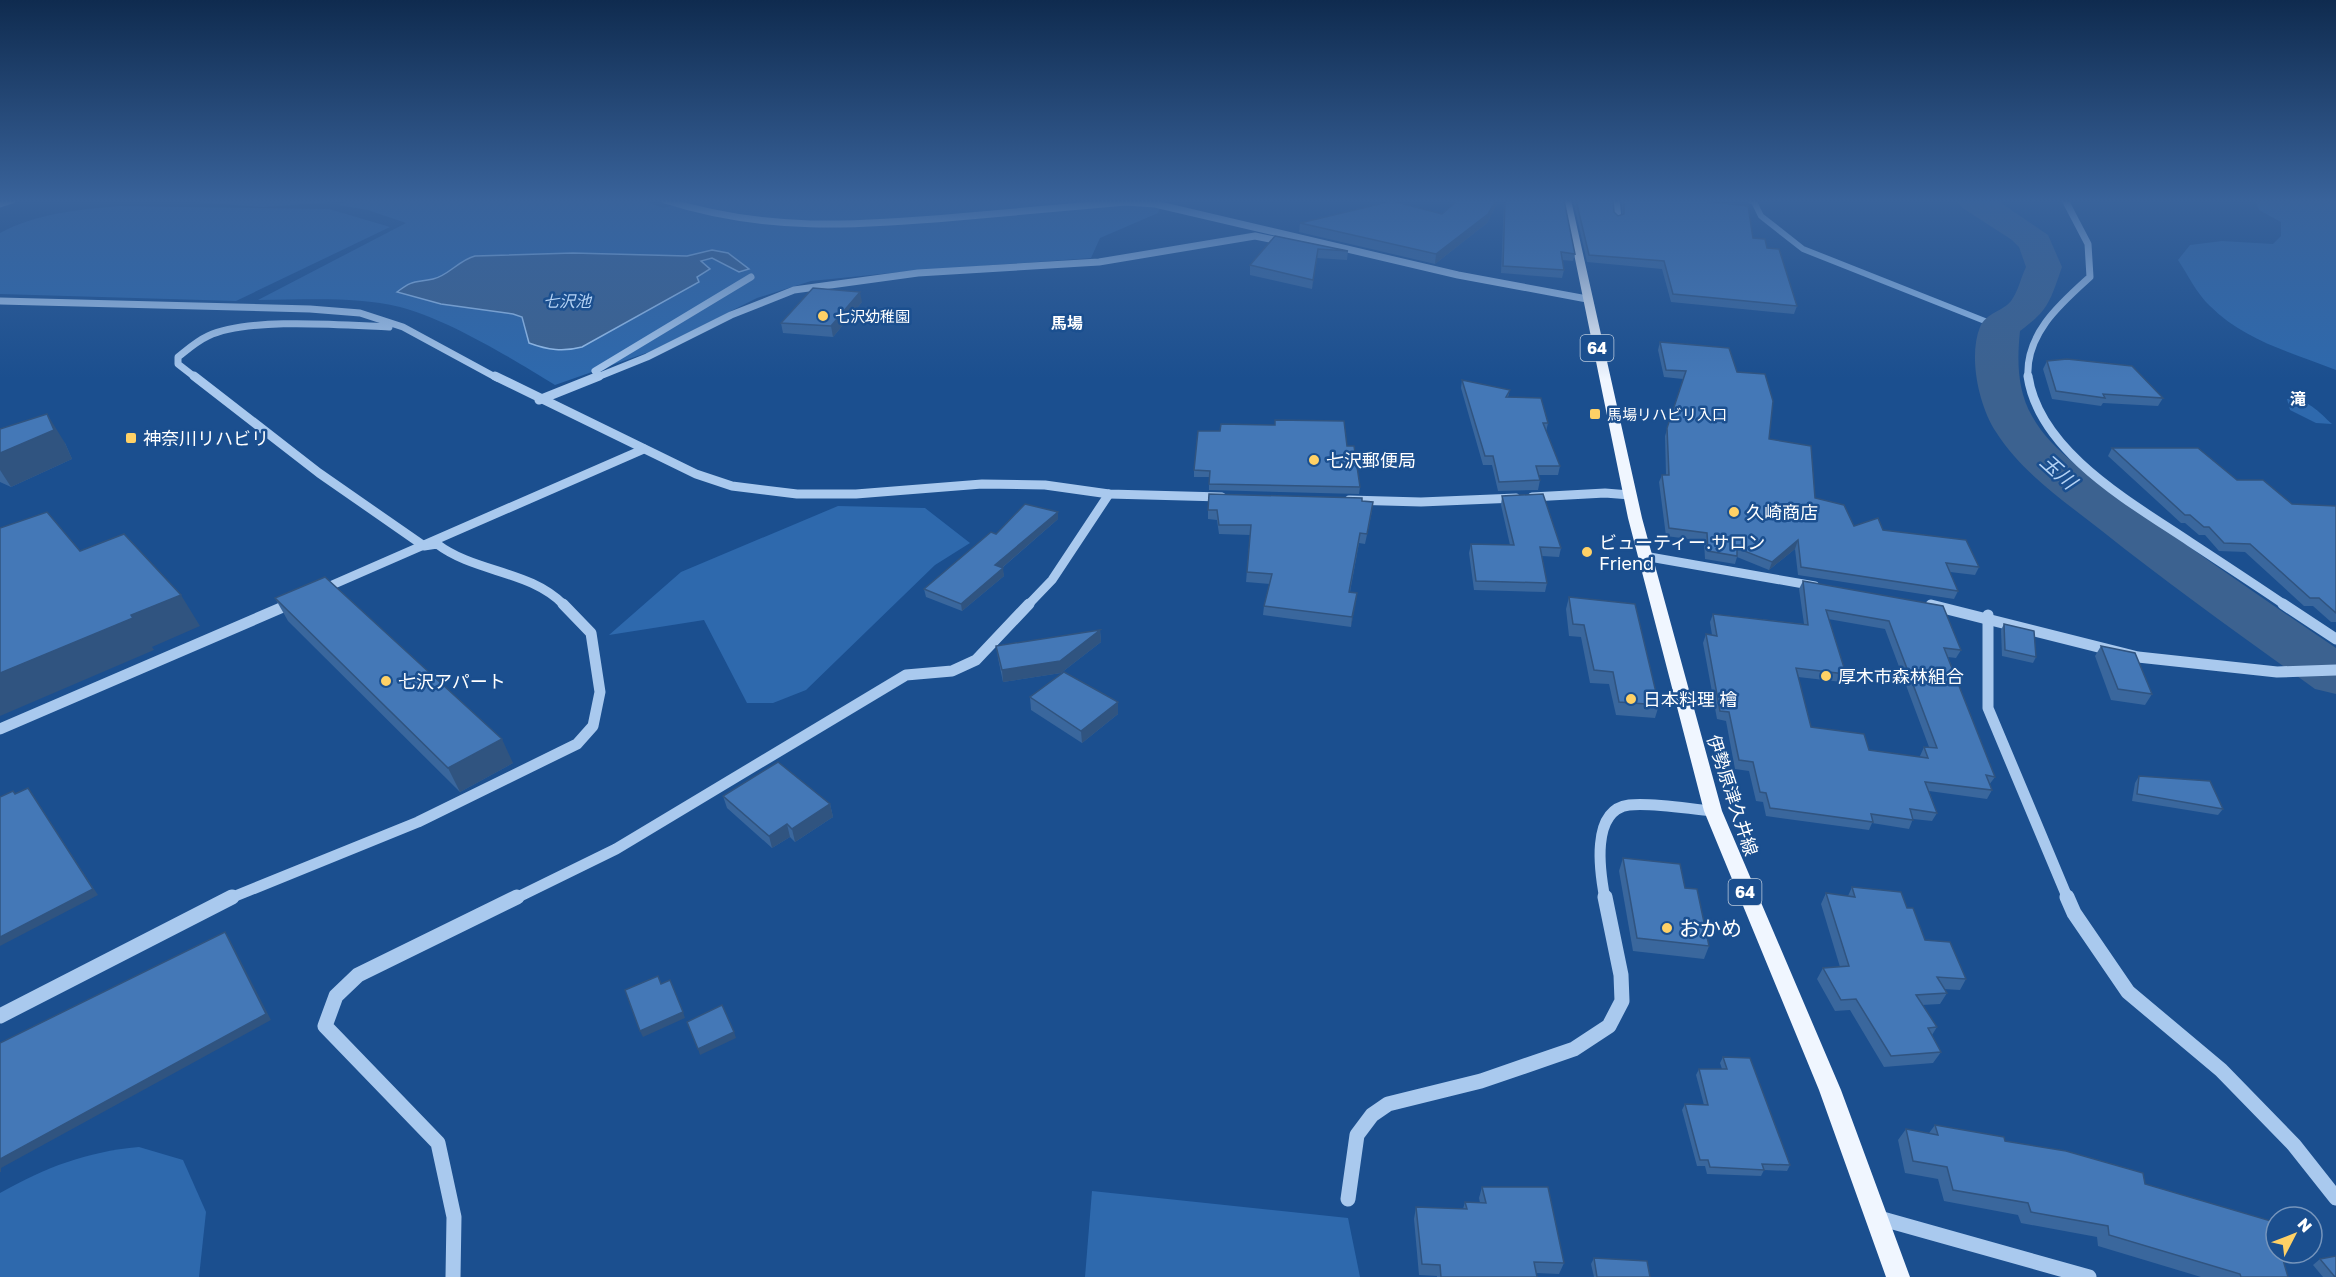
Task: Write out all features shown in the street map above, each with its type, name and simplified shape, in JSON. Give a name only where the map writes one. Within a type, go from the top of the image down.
[{"type":"main road","name":"伊勢原津久井線","points":[[1579,260],[1644,556],[1713,812],[1830,1090],[1879,1218],[1898,1277]]},
{"type":"street","points":[[539,400],[647,357],[767,300],[794,290],[829,283],[1010,266],[1113,260]]},
{"type":"street","points":[[1394,260],[1481,280],[1587,299]]},
{"type":"street","points":[[2089,260],[2090,277],[2044,321],[2028,362],[2029,383],[2035,403],[2047,424],[2077,459],[2133,504],[2336,639]]},
{"type":"street","points":[[572,385],[751,277]]},
{"type":"street","points":[[0,301],[310,309],[360,313],[403,327],[539,400],[714,481],[754,490],[856,494],[982,484],[1045,484],[1109,494],[1236,497]]},
{"type":"street","points":[[0,1016],[218,904],[418,822],[577,744],[593,726],[600,692],[591,633],[557,598],[536,584],[454,556],[437,544],[424,546],[311,466],[178,364],[178,357],[185,349],[200,340],[240,327],[261,325],[403,327]]},
{"type":"street","points":[[315,593],[644,449]]},
{"type":"street","points":[[1340,500],[1421,502],[1605,493],[1630,495]]},
{"type":"street","points":[[453,1277],[454,1217],[438,1143],[325,1026],[336,996],[358,975],[616,849],[906,675],[952,671],[976,660],[1052,580],[1109,494]]},
{"type":"street","points":[[1644,556],[1828,588]]},
{"type":"street","points":[[0,729],[304,597]]},
{"type":"street","points":[[1919,603],[1988,615],[2091,647],[2157,661],[2307,674],[2336,670]]},
{"type":"street","points":[[1988,615],[1988,708],[2074,913],[2128,992],[2221,1070],[2294,1145],[2336,1198]]},
{"type":"street","points":[[1348,1199],[1357,1134],[1372,1115],[1380,1109],[1388,1104],[1481,1081],[1574,1049],[1609,1026],[1622,1001],[1621,975],[1601,877],[1599,849],[1607,819],[1613,811],[1628,805],[1713,812]]},
{"type":"street","points":[[1879,1218],[2089,1277]]},
{"type":"shaded area","points":[[0,260],[322,260],[236,301],[0,294]]},
{"type":"shaded area","points":[[336,260],[1069,260],[811,281],[757,298],[649,352],[555,385],[459,330],[400,307],[347,300],[258,300]]},
{"type":"shaded area","points":[[2178,260],[2336,260],[2336,370],[2269,344],[2238,328],[2205,301]]},
{"type":"shaded area","points":[[2287,399],[2306,403],[2332,424],[2316,423],[2290,410]]},
{"type":"shaded area","points":[[838,506],[925,508],[970,543],[935,565],[806,690],[773,703],[747,703],[704,620],[609,635],[681,572]]},
{"type":"shaded area","points":[[139,1147],[183,1160],[206,1212],[199,1277],[0,1277],[0,1193],[67,1162],[119,1149]]},
{"type":"shaded area","points":[[1092,1191],[1348,1218],[1360,1277],[1085,1277]]},
{"type":"water","name":"七沢池","points":[[706,260],[701,261],[710,269],[697,277],[699,282],[582,347],[562,350],[529,343],[522,317],[441,304],[397,292],[411,283],[438,277],[464,261]]},
{"type":"water","name":"七沢池","points":[[715,260],[737,260],[749,269],[739,272]]},
{"type":"building","points":[[1255,260],[1316,260],[1313,280],[1250,265]]},
{"type":"building","points":[[1503,260],[1562,260],[1564,270],[1503,266]]},
{"type":"building","points":[[1646,260],[1782,260],[1797,306],[1673,294],[1664,261]]},
{"type":"building","name":"七沢幼稚園","points":[[813,288],[860,292],[831,326],[781,323]]},
{"type":"building","points":[[1660,342],[1729,348],[1737,372],[1765,374],[1773,401],[1769,439],[1811,446],[1815,498],[1844,505],[1854,526],[1878,518],[1883,530],[1966,540],[1979,567],[1946,563],[1958,591],[1801,567],[1798,540],[1772,562],[1737,548],[1737,556],[1708,551],[1707,533],[1669,528],[1662,475],[1669,475],[1667,428],[1686,371],[1666,370]]},
{"type":"building","points":[[2067,359],[2132,366],[2163,398],[2103,394],[2105,398],[2056,391],[2047,361]]},
{"type":"building","points":[[1462,380],[1510,390],[1506,397],[1541,398],[1548,423],[1543,423],[1560,466],[1536,466],[1540,480],[1499,482],[1493,456],[1485,456]]},
{"type":"building","points":[[47,414],[54,430],[0,453],[0,429]]},
{"type":"building","points":[[1275,420],[1344,421],[1347,446],[1354,446],[1360,487],[1209,484],[1210,471],[1194,470],[1198,431],[1220,431],[1221,424],[1275,425]]},
{"type":"building","points":[[2112,448],[2198,448],[2237,480],[2263,480],[2292,504],[2336,506],[2336,613],[2319,598],[2310,598],[2250,544],[2224,543],[2209,527],[2204,527],[2190,515],[2185,515]]},
{"type":"building","points":[[1209,494],[1362,498],[1362,501],[1373,502],[1367,534],[1360,533],[1349,592],[1357,593],[1352,617],[1264,606],[1272,574],[1247,572],[1251,525],[1219,525],[1217,510],[1208,510]]},
{"type":"building","points":[[1543,494],[1561,548],[1540,547],[1547,583],[1476,581],[1471,544],[1514,545],[1502,496]]},
{"type":"building","points":[[1025,504],[1058,512],[995,565],[1003,568],[961,604],[924,589],[991,532],[996,534]]},
{"type":"building","points":[[47,512],[80,551],[124,534],[181,595],[131,615],[133,618],[0,673],[0,528]]},
{"type":"building","name":"七沢アパート","points":[[325,577],[502,739],[448,768],[275,598]]},
{"type":"building","points":[[1803,581],[1943,606],[1961,650],[1944,648],[1995,777],[1986,775],[1992,790],[1925,782],[1937,813],[1910,809],[1913,820],[1871,814],[1873,822],[1770,808],[1766,793],[1760,792],[1753,762],[1739,760],[1729,712],[1720,711],[1706,634],[1717,636],[1713,614],[1808,625]],"holes":[[[1826,610],[1889,621],[1937,748],[1924,747],[1928,758],[1869,750],[1864,734],[1811,727],[1796,668],[1846,674]]]},
{"type":"building","points":[[1569,597],[1635,604],[1659,705],[1619,702],[1613,672],[1594,670],[1584,625],[1573,624]]},
{"type":"building","points":[[2004,624],[2034,631],[2036,657],[2005,650]]},
{"type":"building","points":[[1100,630],[1060,661],[1002,670],[996,646]]},
{"type":"building","points":[[2101,646],[2135,653],[2152,694],[2118,689]]},
{"type":"building","points":[[1064,672],[1118,702],[1081,731],[1030,697]]},
{"type":"building","points":[[778,762],[830,804],[792,829],[787,824],[769,836],[723,796]]},
{"type":"building","points":[[2139,776],[2210,781],[2223,809],[2137,794]]},
{"type":"building","points":[[28,788],[93,889],[0,937],[0,797]]},
{"type":"building","points":[[1623,858],[1680,864],[1685,888],[1697,889],[1709,946],[1637,938]]},
{"type":"building","points":[[1852,887],[1901,892],[1907,908],[1913,908],[1925,940],[1950,942],[1966,979],[1937,977],[1947,993],[1916,995],[1937,1027],[1928,1028],[1941,1052],[1891,1056],[1856,999],[1841,1000],[1823,968],[1849,966],[1826,893],[1855,897]]},
{"type":"building","points":[[225,932],[266,1014],[0,1159],[0,1043]]},
{"type":"building","points":[[658,976],[661,984],[670,980],[683,1012],[640,1031],[625,990]]},
{"type":"building","points":[[722,1005],[734,1032],[698,1049],[687,1022]]},
{"type":"building","points":[[1723,1057],[1750,1058],[1790,1165],[1762,1164],[1764,1170],[1710,1167],[1708,1160],[1700,1160],[1685,1104],[1708,1105],[1699,1069],[1727,1069]]},
{"type":"building","points":[[1935,1125],[2004,1137],[2005,1141],[2066,1151],[2143,1173],[2145,1184],[2264,1219],[2264,1265],[2284,1265],[2288,1277],[2241,1277],[2240,1274],[2109,1235],[2108,1226],[2031,1212],[2028,1203],[1953,1190],[1947,1167],[1913,1161],[1906,1129],[1938,1135]]},
{"type":"building","points":[[1482,1187],[1548,1187],[1564,1263],[1534,1262],[1537,1277],[1441,1277],[1440,1265],[1422,1264],[1416,1207],[1467,1209],[1465,1202],[1486,1203]]},
{"type":"building","points":[[2336,1256],[2336,1277],[2324,1264],[2324,1258]]},
{"type":"building","points":[[1594,1258],[1647,1261],[1650,1277],[1597,1277]]},
{"type":"waterway","points":[[1830,260],[2000,327]]},
{"type":"waterway","name":"玉川","points":[[2041,260],[2044,267],[2028,307],[2000,327],[1997,361],[1999,384],[2004,406],[2018,431],[2042,459],[2070,483],[2196,577],[2336,675]]},
{"type":"place","name":"七沢幼稚園","points":[[823,316]]},
{"type":"place","name":"馬場リハビリ入口","points":[[1595,414]]},
{"type":"place","name":"神奈川リハビリ","points":[[131,438]]},
{"type":"place","name":"七沢郵便局","points":[[1314,460]]},
{"type":"place","name":"久崎商店","points":[[1734,512]]},
{"type":"place","name":"ビューティー.サロン Friend","points":[[1587,552]]},
{"type":"place","name":"厚木市森林組合","points":[[1826,676]]},
{"type":"place","name":"七沢アパート","points":[[386,681]]},
{"type":"place","name":"日本料理 檜","points":[[1631,699]]},
{"type":"place","name":"おかめ","points":[[1667,928]]},
{"type":"district","name":"馬場","points":[[1067,323]]},
{"type":"district","name":"滝","points":[[2298,399]]}]
